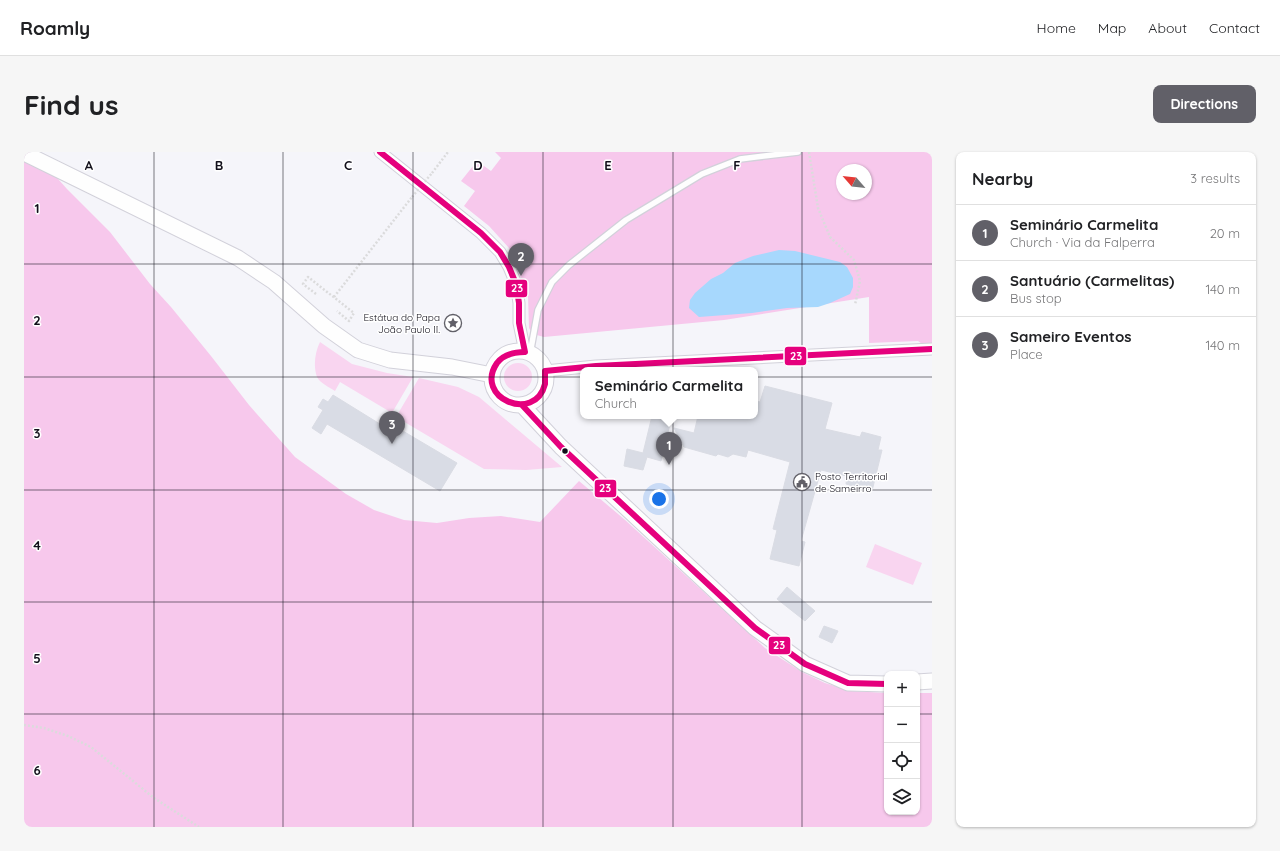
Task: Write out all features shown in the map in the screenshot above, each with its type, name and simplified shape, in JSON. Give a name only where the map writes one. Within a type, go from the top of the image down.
[{"type":"main road","points":[[24,153],[238,258],[274,282],[324,326],[358,350],[390,360],[492,374]]},
{"type":"main road","points":[[517,351],[527,353],[538,359],[545,371],[546,378],[541,393],[536,399],[529,403],[515,405],[502,399],[494,388],[492,374],[498,361],[510,352],[517,351]]},
{"type":"main road","points":[[522,405],[561,447],[756,628],[805,664],[848,683],[884,684]]},
{"type":"main road","points":[[920,682],[932,681]]},
{"type":"street","points":[[380,152],[482,233],[500,252],[509,267],[516,284],[519,303],[519,323],[527,353]]},
{"type":"street","points":[[586,367],[932,349]]},
{"type":"street","points":[[545,371],[580,368]]},
{"type":"lane","points":[[527,353],[538,310],[552,282],[569,265],[626,220],[702,174],[740,159],[798,152]]},
{"type":"path","points":[[334,297],[448,152]]},
{"type":"path","points":[[808,152],[818,208],[830,237],[854,260],[860,281],[855,305]]},
{"type":"path","points":[[316,294],[303,284],[308,277],[354,313],[348,321],[337,311]]},
{"type":"path","points":[[24,725],[44,728],[91,746],[154,798],[199,827]]},
{"type":"shaded area","points":[[24,152],[34,152],[67,189],[110,232],[150,284],[171,307],[249,405],[295,457],[346,494],[374,510],[404,520],[437,523],[469,518],[501,516],[540,522],[579,481],[624,519],[765,648],[802,672],[825,683],[851,691],[884,693],[884,815],[920,815],[920,693],[932,693],[932,827],[24,827]]},
{"type":"shaded area","points":[[495,152],[932,152],[932,351],[918,341],[869,343],[869,297],[724,320],[544,337],[533,334],[529,328],[528,296],[509,248],[489,226],[464,206],[475,191],[461,181],[477,161],[491,171],[501,158]]},
{"type":"shaded area","points":[[320,342],[352,364],[387,373],[413,377],[392,413],[340,382],[335,391],[320,381],[317,377],[315,364]]},
{"type":"shaded area","points":[[518,363],[528,367],[532,377],[528,387],[518,391],[508,387],[504,377],[508,367]]},
{"type":"shaded area","points":[[419,378],[458,387],[479,397],[562,467],[526,470],[484,469],[396,417]]},
{"type":"shaded area","points":[[875,544],[922,563],[913,585],[866,567]]},
{"type":"water","points":[[779,250],[795,251],[840,262],[847,267],[853,278],[853,287],[850,294],[818,307],[787,308],[752,313],[699,317],[689,308],[690,300],[695,293],[711,279],[723,273],[735,263],[753,256]]},
{"type":"building","points":[[765,386],[832,403],[825,429],[860,437],[862,432],[881,437],[878,450],[882,450],[872,491],[846,484],[847,476],[821,470],[801,541],[805,542],[799,566],[770,559],[777,530],[773,529],[790,462],[748,450],[746,457],[733,454],[728,457],[718,454],[716,456],[684,447],[674,428],[694,433],[697,419],[758,419],[758,402],[760,402]]},
{"type":"building","points":[[333,395],[388,429],[391,424],[457,463],[440,491],[327,424],[321,434],[312,428],[323,410],[318,407],[323,399],[328,402]]},
{"type":"building","points":[[651,419],[671,419],[661,461],[647,457],[643,470],[624,466],[627,449],[643,453]]},
{"type":"building","points":[[787,587],[815,611],[805,621],[777,599]]},
{"type":"building","points":[[824,626],[838,631],[832,643],[819,637]]},
{"type":"transit line","name":"23","points":[[380,152],[481,233],[500,252],[509,267],[516,284],[519,303],[519,323],[525,352],[513,353],[503,357],[497,363],[492,376],[493,387],[499,396],[508,402],[519,404],[530,403],[539,396],[545,384],[545,371],[580,368]]},
{"type":"transit line","name":"23","points":[[586,367],[932,349]]},
{"type":"transit line","name":"23","points":[[522,405],[561,447],[755,628],[805,664],[848,683],[884,684]]},
{"type":"place","name":"Santuário (Carmelitas)","points":[[521,276]]},
{"type":"place","name":"Estátua do Papa João Paulo II.","points":[[453,323]]},
{"type":"place","name":"Sameiro Eventos","points":[[392,444]]},
{"type":"place","name":"Seminário Carmelita","points":[[669,465]]},
{"type":"place","name":"Posto Territorial de Sameirro","points":[[802,482]]}]
